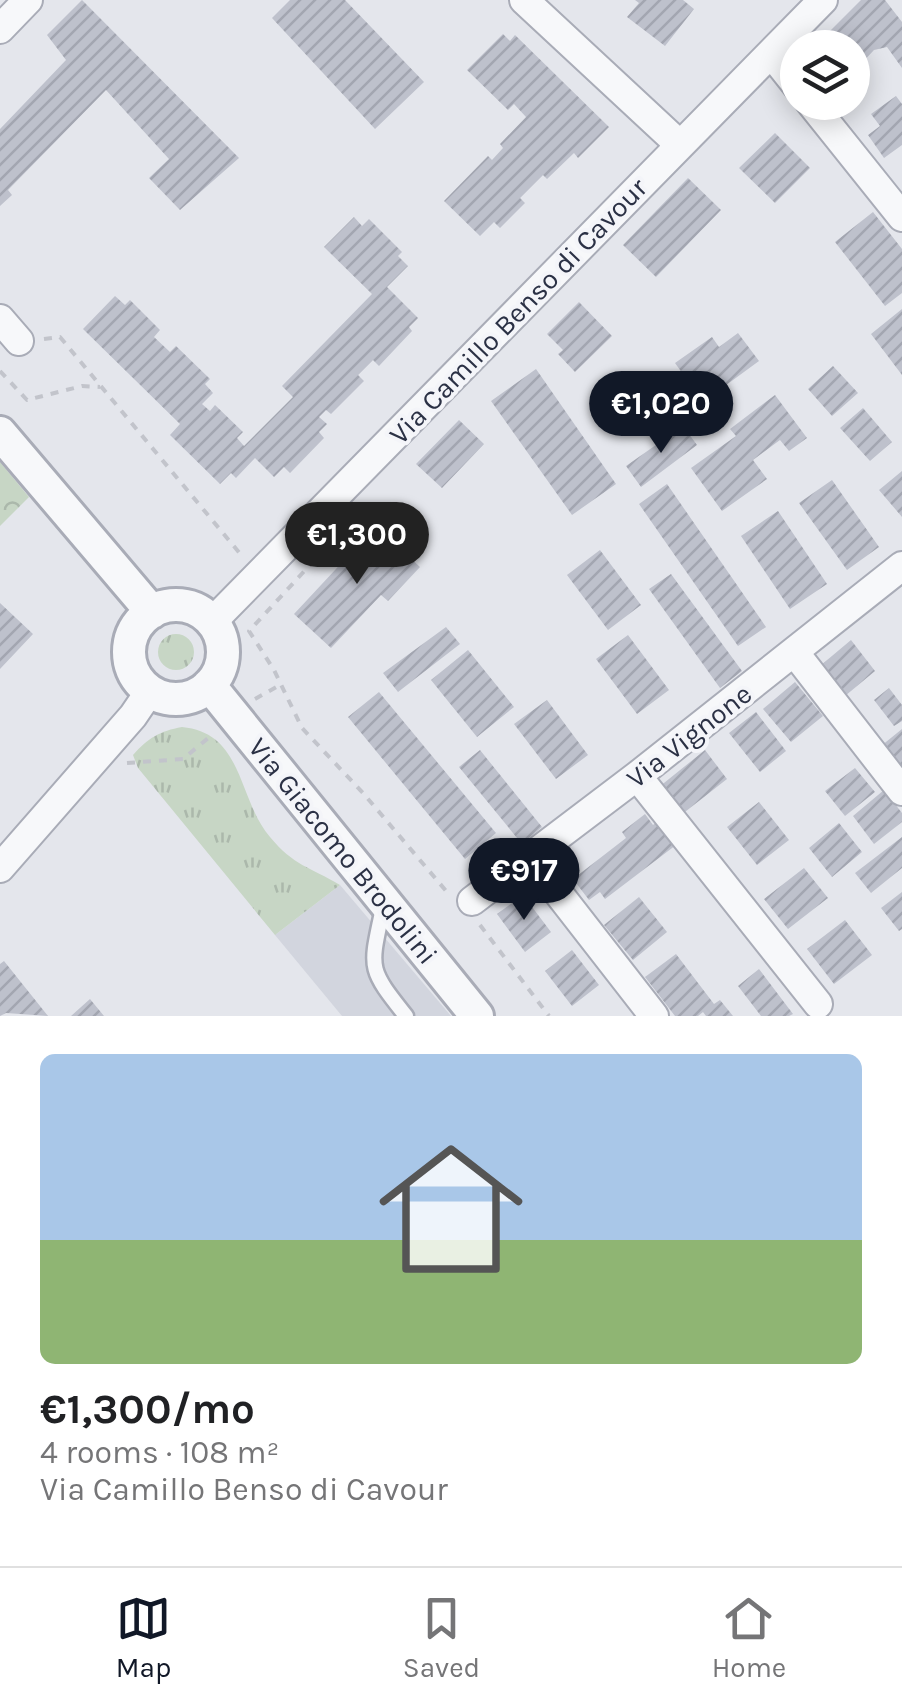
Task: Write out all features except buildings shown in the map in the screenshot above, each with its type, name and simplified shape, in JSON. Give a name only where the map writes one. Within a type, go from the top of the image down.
[{"type":"street","points":[[524,0],[680,146]]},
{"type":"street","name":"Via Camillo Benso di Cavour","points":[[212,622],[823,0]]},
{"type":"street","points":[[0,29],[24,1]]},
{"type":"street","points":[[771,53],[780,64]]},
{"type":"street","points":[[824,120],[902,217]]},
{"type":"street","points":[[0,319],[18,341]]},
{"type":"street","points":[[0,434],[152,612]]},
{"type":"street","name":"Via Vignone","points":[[472,901],[638,776],[902,566]]},
{"type":"street","points":[[177,605],[190,607],[212,622],[223,654],[209,685],[187,698],[174,699],[150,691],[132,670],[129,644],[133,631],[152,612],[177,605]]},
{"type":"street","points":[[794,652],[902,791]]},
{"type":"street","name":"Via Giacomo Brodolini","points":[[209,685],[478,1016]]},
{"type":"street","points":[[0,868],[133,716],[150,691]]},
{"type":"street","points":[[638,776],[818,1004]]},
{"type":"street","points":[[531,858],[654,1016]]},
{"type":"lane","points":[[384,902],[373,954],[376,979],[406,1016]]},
{"type":"path","points":[[18,341],[60,337],[245,560],[243,567]]},
{"type":"path","points":[[0,371],[27,400],[82,386],[105,389]]},
{"type":"path","points":[[276,601],[250,630],[302,728],[363,793],[441,888],[472,901],[480,916],[481,931],[549,1016]]},
{"type":"path","points":[[250,702],[280,685]]},
{"type":"path","points":[[118,764],[183,759],[216,731]]},
{"type":"shaded area","points":[[340,885],[451,1016],[342,1016],[275,935]]},
{"type":"green space","points":[[0,462],[29,497],[0,526]]},
{"type":"green space","points":[[176,634],[189,639],[194,652],[189,665],[176,670],[163,665],[158,652],[163,639]]},
{"type":"green space","points":[[182,727],[202,732],[228,754],[259,821],[279,847],[340,885],[275,935],[138,768],[133,755],[144,744],[161,733]]}]
